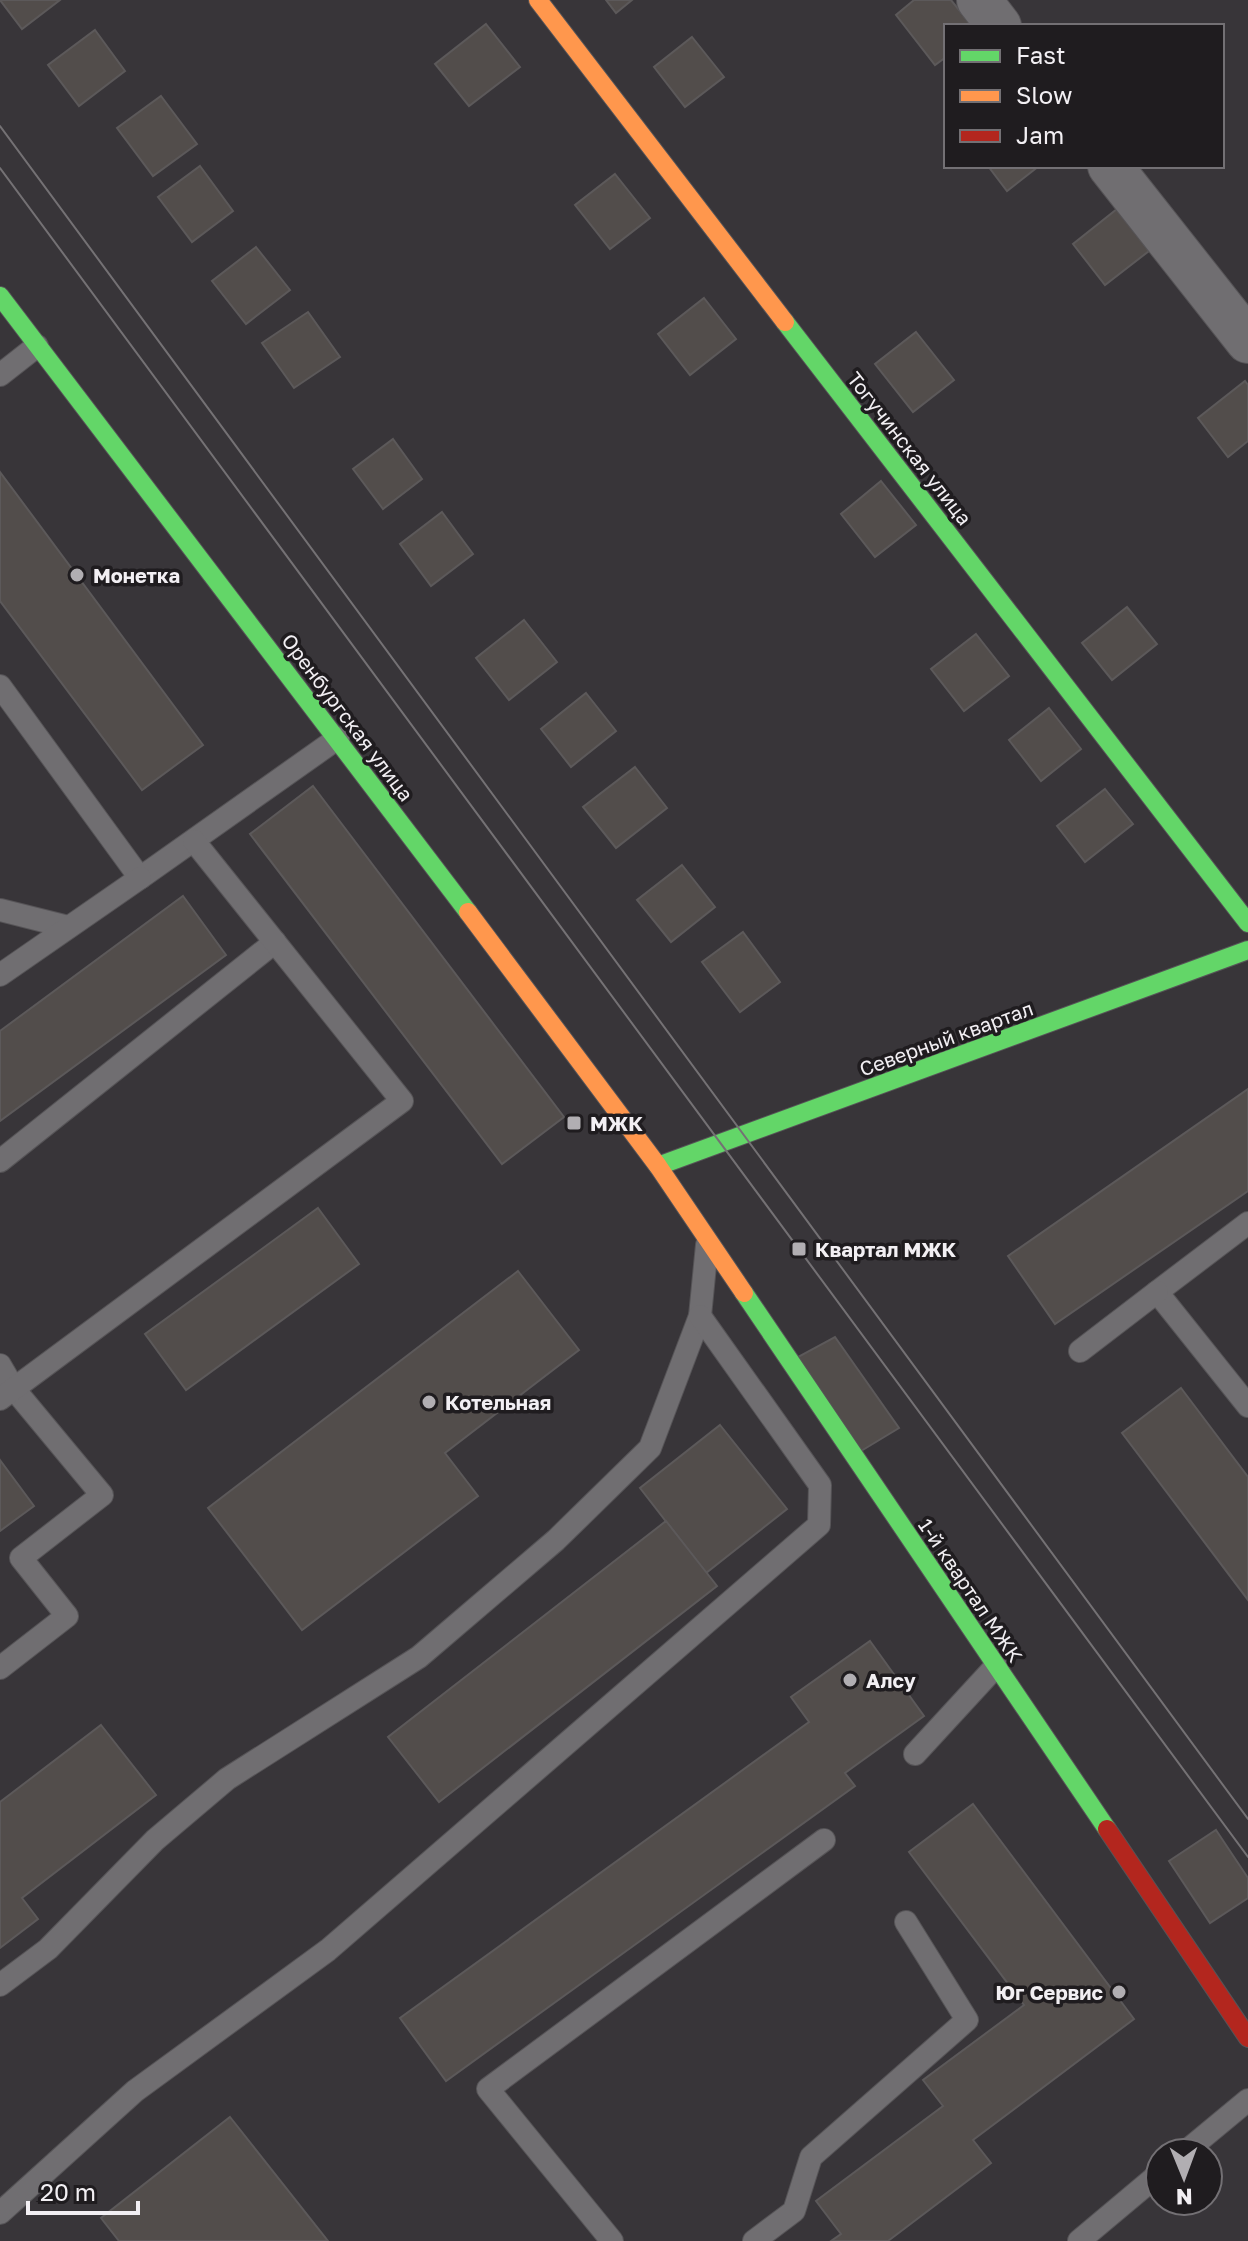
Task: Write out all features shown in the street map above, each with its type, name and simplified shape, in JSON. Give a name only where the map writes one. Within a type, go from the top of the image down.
[{"type":"street","name":"Тогучинская улица","points":[[538,0],[1248,923]]},
{"type":"street","points":[[979,0],[997,24]]},
{"type":"street","points":[[1112,168],[1248,341]]},
{"type":"street","name":"Оренбургская улица","points":[[0,296],[338,738],[658,1166]]},
{"type":"street","name":"Северный квартал","points":[[658,1166],[1248,950]]},
{"type":"street","name":"1-й квартал МЖК","points":[[658,1166],[1248,2038]]},
{"type":"lane","points":[[0,375],[37,346]]},
{"type":"lane","points":[[0,686],[140,878]]},
{"type":"lane","points":[[0,975],[338,738]]},
{"type":"lane","points":[[7,1394],[402,1101],[194,841]]},
{"type":"lane","points":[[0,910],[68,927]]},
{"type":"lane","points":[[0,1161],[275,942]]},
{"type":"lane","points":[[1080,1351],[1248,1223]]},
{"type":"lane","points":[[0,1985],[48,1949],[155,1840],[227,1779],[419,1657],[556,1540],[650,1448],[700,1316],[707,1239]]},
{"type":"lane","points":[[1157,1292],[1248,1406]]},
{"type":"lane","points":[[0,2213],[135,2091],[328,1950],[819,1525],[820,1485],[700,1316]]},
{"type":"lane","points":[[0,1365],[7,1394],[102,1495],[21,1558],[67,1616],[0,1668]]},
{"type":"lane","points":[[915,1754],[996,1666]]},
{"type":"lane","points":[[612,2241],[488,2089],[824,1840]]},
{"type":"lane","points":[[754,2241],[794,2211],[811,2157],[967,2020],[906,1922]]},
{"type":"lane","points":[[1203,2137],[1248,2100]]},
{"type":"lane","points":[[1079,2241],[1144,2186]]},
{"type":"building","points":[[0,0],[60,0],[22,29]]},
{"type":"building","points":[[606,0],[632,0],[616,13]]},
{"type":"building","points":[[914,0],[951,0],[970,24],[944,24],[944,58],[935,65],[896,15]]},
{"type":"building","points":[[486,24],[520,67],[469,106],[435,64]]},
{"type":"building","points":[[95,30],[125,71],[79,106],[48,65]]},
{"type":"building","points":[[692,37],[724,77],[685,107],[654,67]]},
{"type":"building","points":[[161,96],[197,144],[153,176],[117,128]]},
{"type":"building","points":[[200,166],[233,211],[192,242],[158,197]]},
{"type":"building","points":[[990,168],[1036,168],[1007,191]]},
{"type":"building","points":[[615,174],[650,218],[610,249],[575,205]]},
{"type":"building","points":[[1117,209],[1149,251],[1105,285],[1073,244]]},
{"type":"building","points":[[256,247],[290,290],[246,324],[212,281]]},
{"type":"building","points":[[704,298],[736,339],[690,375],[658,334]]},
{"type":"building","points":[[308,312],[340,357],[294,388],[262,343]]},
{"type":"building","points":[[916,332],[954,380],[913,412],[875,364]]},
{"type":"building","points":[[1245,381],[1248,385],[1248,441],[1228,457],[1198,418]]},
{"type":"building","points":[[393,439],[422,479],[383,509],[353,469]]},
{"type":"building","points":[[0,472],[203,745],[142,790],[0,601]]},
{"type":"building","points":[[881,481],[916,525],[875,557],[841,514]]},
{"type":"building","points":[[442,512],[473,554],[431,586],[400,544]]},
{"type":"building","points":[[1127,607],[1157,644],[1112,680],[1082,643]]},
{"type":"building","points":[[524,620],[557,662],[509,700],[476,658]]},
{"type":"building","points":[[976,634],[1009,676],[964,711],[931,669]]},
{"type":"building","points":[[586,693],[616,731],[571,767],[541,729]]},
{"type":"building","points":[[1049,708],[1081,749],[1041,781],[1009,740]]},
{"type":"building","points":[[635,767],[667,808],[616,848],[583,807]]},
{"type":"building","points":[[313,786],[564,1117],[502,1164],[250,834]]},
{"type":"building","points":[[1105,789],[1133,824],[1085,862],[1057,826]]},
{"type":"building","points":[[682,865],[715,907],[671,942],[637,900]]},
{"type":"building","points":[[183,896],[226,955],[0,1121],[0,1031]]},
{"type":"building","points":[[743,932],[780,982],[740,1012],[702,962]]},
{"type":"building","points":[[1248,1089],[1248,1191],[1055,1324],[1008,1256]]},
{"type":"building","points":[[318,1208],[359,1264],[186,1390],[145,1334]]},
{"type":"building","name":"Котельная","points":[[518,1271],[579,1350],[445,1453],[478,1496],[302,1630],[208,1508]]},
{"type":"building","points":[[835,1337],[899,1428],[861,1451],[796,1358]]},
{"type":"building","points":[[1181,1388],[1248,1477],[1248,1600],[1122,1433]]},
{"type":"building","points":[[720,1425],[787,1509],[706,1573],[640,1488]]},
{"type":"building","points":[[0,1460],[34,1506],[0,1531]]},
{"type":"building","points":[[666,1521],[717,1586],[439,1802],[388,1737]]},
{"type":"building","points":[[870,1641],[924,1716],[845,1773],[855,1786],[446,2081],[400,2018],[809,1722],[791,1697]]},
{"type":"building","points":[[101,1725],[156,1795],[22,1898],[38,1919],[0,1948],[0,1802]]},
{"type":"building","points":[[973,1804],[1134,2019],[973,2140],[991,2163],[888,2241],[831,2241],[841,2234],[816,2201],[943,2106],[923,2080],[1024,2005],[909,1852]]},
{"type":"building","points":[[1216,1830],[1248,1878],[1248,1898],[1210,1923],[1169,1861]]},
{"type":"building","points":[[230,2117],[328,2241],[119,2241],[101,2218]]},
{"type":"tram line","points":[[0,126],[1248,1819]]},
{"type":"tram line","points":[[0,168],[1248,1857]]},
{"type":"traffic: fast","points":[[0,296],[468,912]]},
{"type":"traffic: fast","points":[[785,322],[1248,923]]},
{"type":"traffic: fast","points":[[658,1166],[1248,950]]},
{"type":"traffic: fast","points":[[744,1293],[1107,1829]]},
{"type":"traffic: slow","points":[[538,0],[785,322]]},
{"type":"traffic: slow","points":[[468,912],[658,1166],[744,1293]]},
{"type":"traffic: jam","points":[[1107,1829],[1248,2038]]},
{"type":"place","name":"Монетка","points":[[77,575]]},
{"type":"place","name":"МЖК","points":[[574,1123]]},
{"type":"place","name":"Квартал МЖК","points":[[799,1249]]},
{"type":"place","name":"Котельная","points":[[429,1402]]},
{"type":"place","name":"Алсу","points":[[850,1680]]},
{"type":"place","name":"Юг Сервис","points":[[1119,1992]]}]
